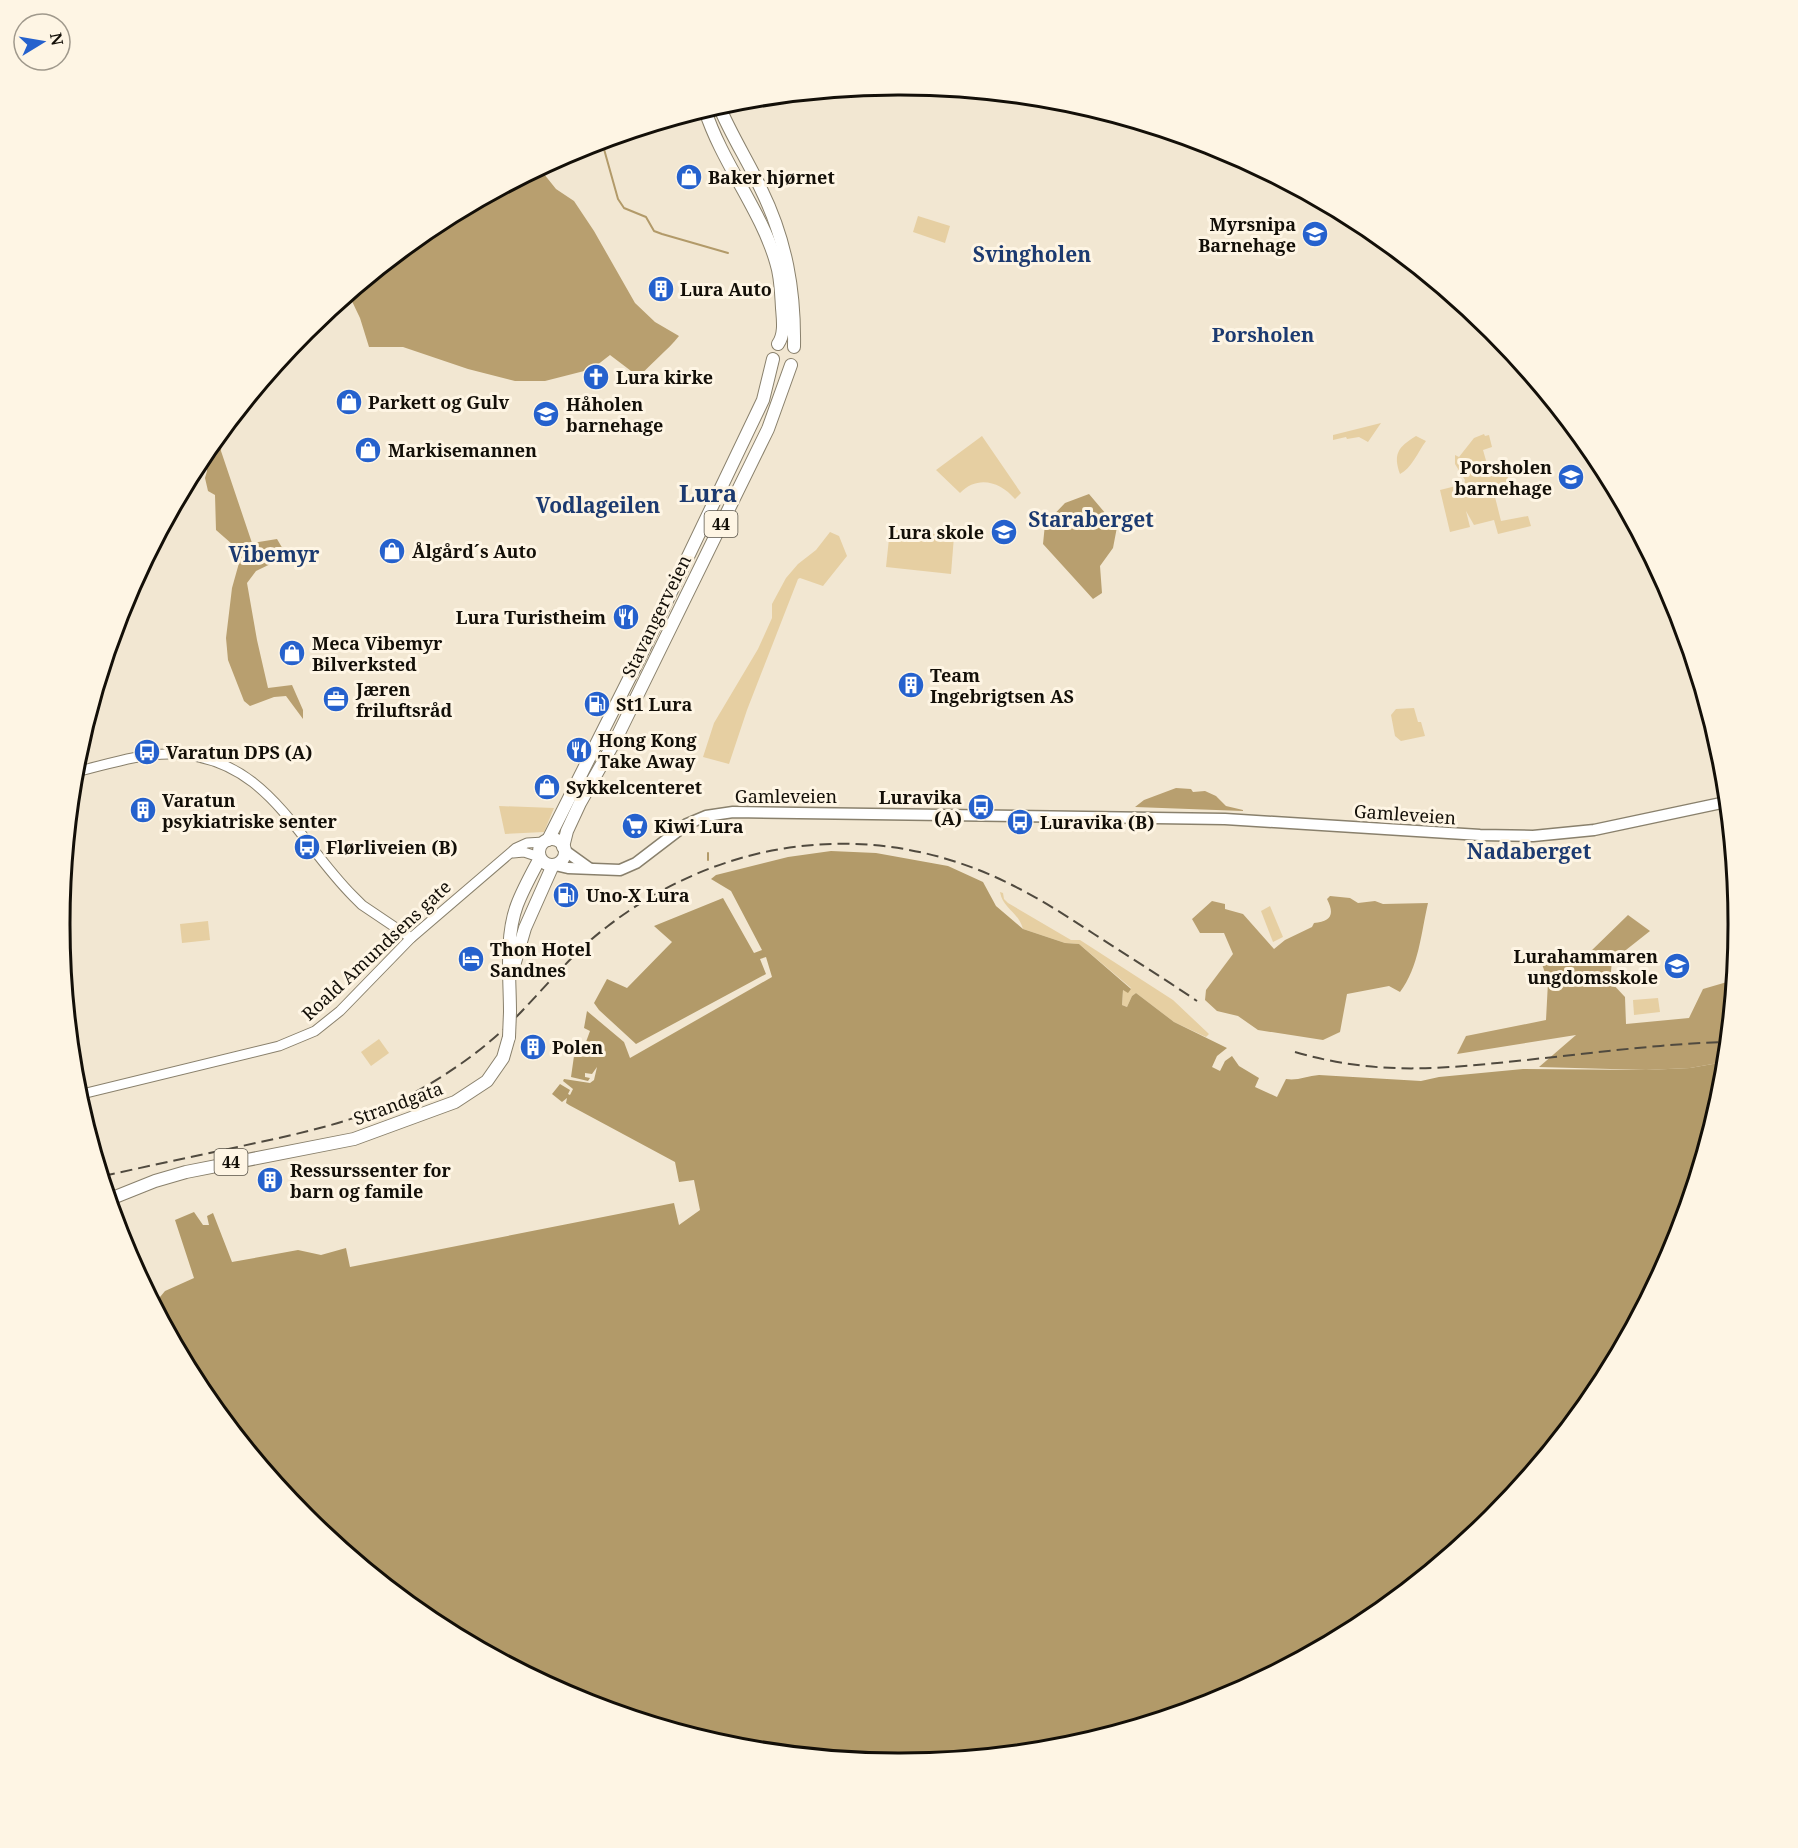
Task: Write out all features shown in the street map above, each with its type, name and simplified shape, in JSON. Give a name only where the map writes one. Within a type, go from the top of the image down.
[{"type":"main road","points":[[708,118],[719,144],[766,233],[777,263],[783,329],[782,339],[772,353],[773,360],[781,366],[791,365],[796,357],[790,278],[780,238],[761,188],[723,114]]},
{"type":"main road","points":[[778,344],[785,342],[794,347]]},
{"type":"main road","name":"Stavangerveien","points":[[509,1037],[511,972],[508,964],[516,906],[540,857],[539,849],[546,841],[639,659],[764,400],[773,360]]},
{"type":"main road","name":"Stavangerveien","points":[[511,972],[525,928],[554,865],[563,858],[567,831],[579,804],[616,740],[768,429],[791,365]]},
{"type":"main road","name":"Gamleveien","points":[[554,865],[601,871],[630,867],[687,824],[706,816],[725,812],[1001,815],[1041,813],[1225,819],[1480,835],[1533,836],[1602,828],[1718,804]]},
{"type":"main road","points":[[546,841],[555,840],[589,868]]},
{"type":"main road","points":[[540,857],[545,864],[554,865]]},
{"type":"main road","name":"Strandgata","points":[[117,1196],[170,1176],[345,1141],[373,1133],[455,1102],[483,1085],[503,1058],[509,1037]]},
{"type":"street","points":[[85,770],[145,756],[169,754],[208,760],[241,773],[260,786],[280,806],[352,896],[411,938]]},
{"type":"street","name":"Roald Amundsens gate","points":[[88,1093],[279,1046],[307,1036],[340,1011],[411,938],[516,848],[527,843],[546,841]]},
{"type":"street","points":[[510,854],[524,852],[540,857]]},
{"type":"shaded area","points":[[545,176],[556,189],[574,201],[635,303],[655,322],[679,336],[639,377],[610,355],[592,369],[545,381],[515,381],[468,369],[403,347],[369,347],[352,302],[395,267],[439,235],[485,206]]},
{"type":"shaded area","points":[[918,216],[950,226],[945,243],[913,232]]},
{"type":"shaded area","points":[[1381,423],[1368,442],[1359,437],[1333,440],[1333,435]]},
{"type":"shaded area","points":[[1484,434],[1489,435],[1492,447],[1483,450],[1489,471],[1505,467],[1511,489],[1514,488],[1515,492],[1495,497],[1501,521],[1528,516],[1531,526],[1498,534],[1494,520],[1474,525],[1466,511],[1470,527],[1450,532],[1440,490],[1464,484],[1465,480],[1455,464],[1455,455],[1459,457],[1474,438]]},
{"type":"shaded area","points":[[982,436],[1021,493],[1015,499],[1002,488],[988,482],[974,484],[960,493],[936,470]]},
{"type":"shaded area","points":[[1416,436],[1426,441],[1411,464],[1400,474],[1397,456],[1401,448]]},
{"type":"shaded area","points":[[221,449],[252,543],[277,539],[287,556],[256,571],[247,583],[268,688],[292,685],[303,710],[303,719],[286,696],[274,697],[250,706],[244,701],[228,660],[226,638],[232,588],[239,563],[235,545],[216,530],[215,495],[208,491],[205,478]]},
{"type":"shaded area","points":[[1089,494],[1117,527],[1113,548],[1100,566],[1102,593],[1093,599],[1043,544],[1045,524],[1065,503]]},
{"type":"shaded area","points":[[890,529],[954,536],[951,574],[886,567]]},
{"type":"shaded area","points":[[830,532],[839,536],[847,556],[823,586],[798,579],[747,710],[729,764],[703,757],[714,723],[758,649],[772,618],[772,604],[786,578],[798,564],[816,550]]},
{"type":"shaded area","points":[[1414,708],[1425,736],[1401,741],[1395,736],[1391,715],[1396,709]]},
{"type":"shaded area","points":[[1176,788],[1191,789],[1193,792],[1205,791],[1216,796],[1226,806],[1243,811],[1135,807],[1144,800]]},
{"type":"shaded area","points":[[499,806],[554,808],[544,832],[505,834]]},
{"type":"shaded area","points":[[831,851],[876,853],[948,866],[983,882],[996,906],[1023,929],[1065,943],[1079,944],[1131,989],[1128,993],[1123,990],[1122,1005],[1127,1007],[1136,993],[1174,1022],[1227,1048],[1217,1056],[1212,1067],[1220,1071],[1225,1061],[1232,1056],[1239,1066],[1259,1078],[1255,1087],[1277,1097],[1286,1079],[1319,1075],[1421,1081],[1439,1077],[1523,1069],[1646,1070],[1690,1068],[1715,1064],[1712,1086],[1684,1190],[1642,1290],[1617,1338],[1588,1384],[1522,1470],[1485,1510],[1403,1581],[1359,1613],[1313,1642],[1265,1667],[1165,1709],[1113,1724],[1061,1737],[953,1751],[899,1753],[845,1751],[791,1745],[737,1737],[633,1709],[533,1667],[485,1642],[439,1613],[353,1547],[313,1510],[242,1428],[210,1384],[181,1338],[160,1297],[165,1291],[194,1278],[175,1220],[194,1212],[203,1225],[209,1225],[207,1216],[213,1213],[232,1262],[298,1250],[321,1255],[346,1248],[350,1267],[674,1203],[679,1225],[700,1210],[694,1180],[679,1182],[675,1162],[569,1105],[566,1103],[567,1098],[562,1102],[552,1094],[560,1084],[570,1090],[568,1094],[570,1095],[573,1089],[563,1081],[564,1079],[590,1083],[594,1080],[597,1067],[592,1074],[585,1073],[585,1077],[590,1078],[588,1081],[571,1077],[574,1056],[579,1050],[583,1050],[590,1031],[584,1028],[587,1011],[624,1042],[630,1058],[772,977],[766,957],[760,959],[766,974],[636,1044],[594,1003],[607,979],[627,988],[672,942],[654,926],[723,898],[754,953],[762,950],[731,891],[711,879],[716,875],[788,857]]},
{"type":"shaded area","points":[[1000,892],[1003,893],[1008,903],[1071,940],[1080,940],[1173,1000],[1209,1034],[1206,1037],[1174,1022],[1136,993],[1127,1007],[1122,1005],[1123,990],[1128,992],[1131,988],[1079,944],[1065,943],[1023,929],[1018,918],[1004,902]]},
{"type":"shaded area","points":[[1330,896],[1350,898],[1358,903],[1375,901],[1383,904],[1428,903],[1415,961],[1400,992],[1389,986],[1347,994],[1340,1032],[1323,1040],[1258,1030],[1238,1016],[1217,1011],[1205,1000],[1206,990],[1233,954],[1224,933],[1200,933],[1192,919],[1212,901],[1225,904],[1225,909],[1243,914],[1274,949],[1285,940],[1312,927],[1314,923],[1328,919],[1331,909],[1327,899]]},
{"type":"shaded area","points":[[1270,906],[1283,937],[1273,942],[1261,911]]},
{"type":"shaded area","points":[[1628,915],[1650,931],[1612,961],[1610,981],[1625,997],[1626,1024],[1689,1018],[1703,989],[1726,982],[1715,1064],[1690,1068],[1646,1070],[1539,1067],[1576,1035],[1457,1054],[1466,1036],[1546,1020],[1548,982],[1542,964],[1552,954],[1590,952]]},
{"type":"shaded area","points":[[208,921],[210,940],[182,943],[180,924]]},
{"type":"shaded area","points":[[1658,998],[1660,1012],[1634,1015],[1633,1000]]},
{"type":"shaded area","points":[[379,1039],[389,1053],[371,1066],[361,1052]]},
{"type":"waterway","points":[[604,150],[618,199],[624,208],[646,217],[654,231],[728,253]]},
{"type":"waterway","points":[[708,853],[708,860]]},
{"type":"railway","points":[[110,1175],[314,1130],[361,1116],[406,1097],[448,1073],[485,1045],[503,1030],[593,938],[654,895],[703,871],[753,855],[805,846],[858,844],[911,850],[963,864],[1014,886],[1045,903],[1197,1001]]},
{"type":"railway","points":[[1295,1052],[1354,1065],[1437,1068],[1718,1042]]},
{"type":"place","name":"Baker hjørnet","points":[[689,177]]},
{"type":"place","name":"Myrsnipa Barnehage","points":[[1315,234]]},
{"type":"place","name":"Lura Auto","points":[[661,289]]},
{"type":"place","name":"Lura kirke","points":[[596,377]]},
{"type":"place","name":"Parkett og Gulv","points":[[349,402]]},
{"type":"place","name":"Håholen barnehage","points":[[546,414]]},
{"type":"place","name":"Markisemannen","points":[[368,450]]},
{"type":"place","name":"Porsholen barnehage","points":[[1571,477]]},
{"type":"place","name":"Lura skole","points":[[1004,532]]},
{"type":"place","name":"Ålgård´s Auto","points":[[392,551]]},
{"type":"place","name":"Lura Turistheim","points":[[626,617]]},
{"type":"place","name":"Meca Vibemyr Bilverksted","points":[[292,653]]},
{"type":"place","name":"Team Ingebrigtsen AS","points":[[911,685]]},
{"type":"place","name":"Jæren friluftsråd","points":[[336,699]]},
{"type":"place","name":"St1 Lura","points":[[597,704]]},
{"type":"place","name":"Hong Kong Take Away","points":[[579,750]]},
{"type":"place","name":"Varatun DPS (A)","points":[[147,752]]},
{"type":"place","name":"Sykkelcenteret","points":[[547,787]]},
{"type":"place","name":"Luravika (A)","points":[[981,807]]},
{"type":"place","name":"Varatun psykiatriske senter","points":[[143,810]]},
{"type":"place","name":"Luravika (B)","points":[[1020,822]]},
{"type":"place","name":"Kiwi Lura","points":[[635,826]]},
{"type":"place","name":"Flørliveien (B)","points":[[307,847]]},
{"type":"place","name":"Uno-X Lura","points":[[566,895]]},
{"type":"place","name":"Thon Hotel Sandnes","points":[[471,959]]},
{"type":"place","name":"Lurahammaren ungdomsskole","points":[[1677,966]]},
{"type":"place","name":"Polen","points":[[533,1047]]},
{"type":"place","name":"Ressurssenter for barn og famile","points":[[270,1180]]},
{"type":"district","name":"Svingholen","points":[[1032,254]]},
{"type":"district","name":"Porsholen","points":[[1263,334]]},
{"type":"district","name":"Lura","points":[[708,492]]},
{"type":"district","name":"Vodlageilen","points":[[598,505]]},
{"type":"district","name":"Staraberget","points":[[1091,519]]},
{"type":"district","name":"Vibemyr","points":[[274,554]]},
{"type":"district","name":"Nadaberget","points":[[1529,851]]}]
